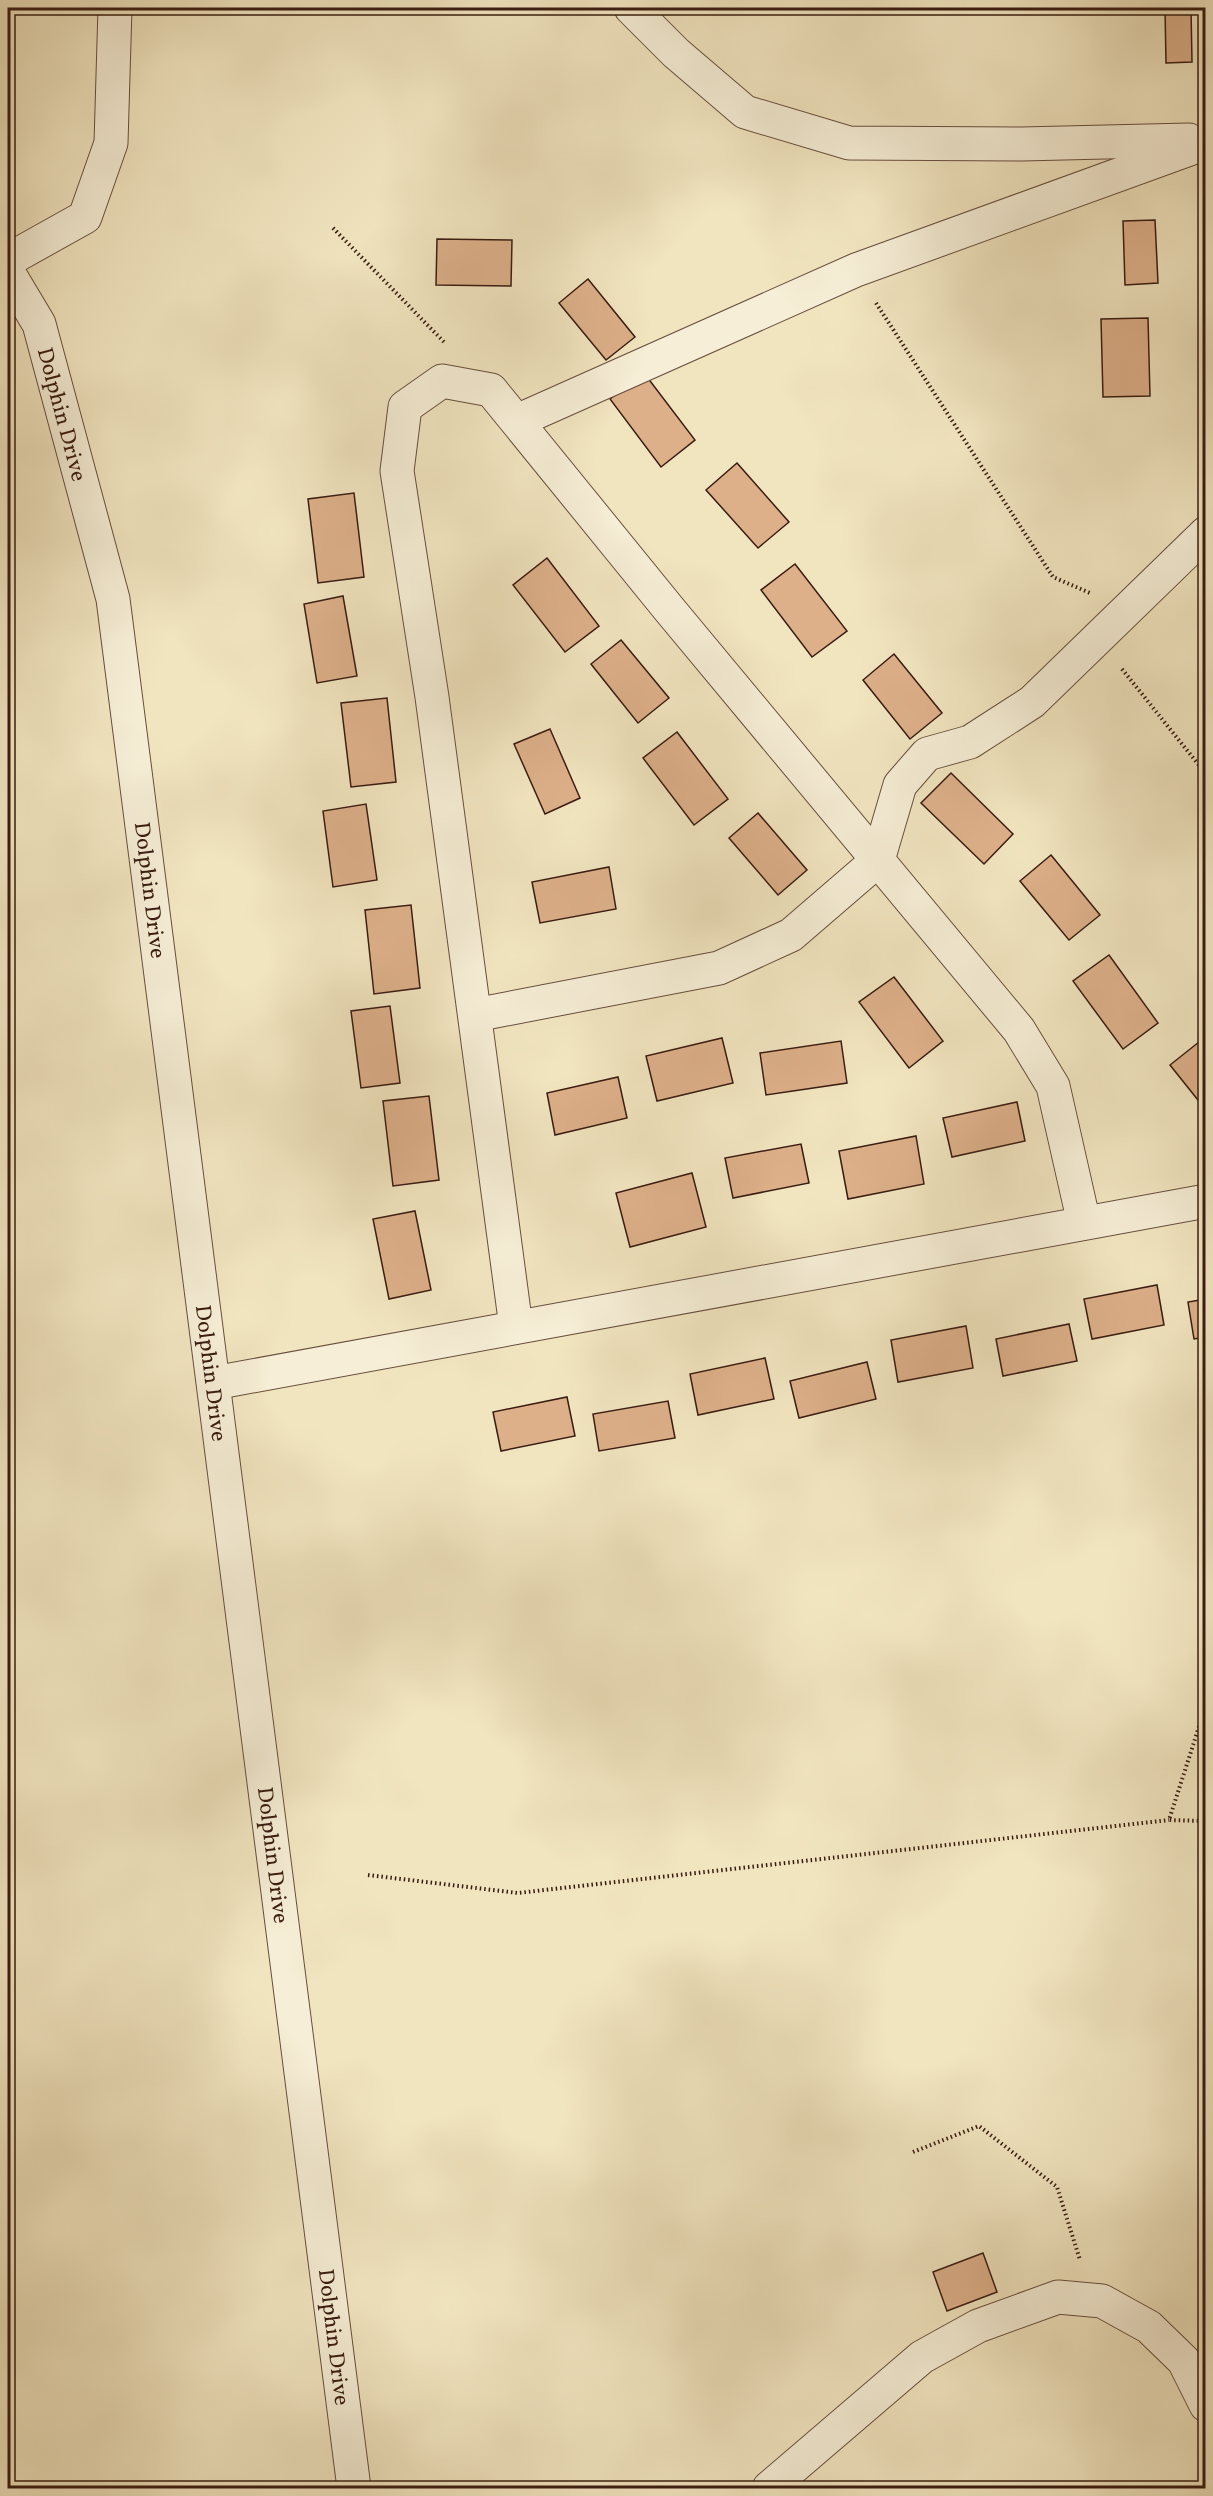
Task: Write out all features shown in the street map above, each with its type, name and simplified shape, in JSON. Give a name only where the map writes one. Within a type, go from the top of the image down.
[{"type":"street","points":[[8,260],[85,217],[111,143],[115,8]]},
{"type":"street","points":[[631,8],[676,53],[746,111],[849,142],[1022,144],[1206,141]]},
{"type":"street","points":[[517,421],[856,270],[1206,141]]},
{"type":"street","name":"Dolphin Drive","points":[[8,272],[39,324],[113,599],[354,2488]]},
{"type":"street","points":[[516,1327],[432,698],[397,471],[405,407],[442,381],[491,390],[669,609],[1019,1030],[1053,1086],[1084,1223]]},
{"type":"street","points":[[475,1015],[719,968],[791,935],[878,860],[900,785],[927,754],[970,742],[1032,702],[1206,533]]},
{"type":"street","points":[[214,1383],[1206,1201]]},
{"type":"street","points":[[769,2488],[922,2357],[978,2326],[1058,2297],[1102,2301],[1149,2327],[1184,2361],[1206,2405]]},
{"type":"path","points":[[333,228],[450,347]]},
{"type":"path","points":[[856,270],[1053,578],[1127,609]]},
{"type":"path","points":[[1097,638],[1206,774]]},
{"type":"path","points":[[1169,1820],[1206,1706]]},
{"type":"path","points":[[368,1875],[518,1893],[1169,1820],[1206,1821]]},
{"type":"path","points":[[913,2152],[979,2126],[1057,2187],[1094,2300]]},
{"type":"building","points":[[1165,8],[1191,8],[1192,62],[1166,63]]},
{"type":"building","points":[[1155,220],[1158,283],[1125,285],[1123,221]]},
{"type":"building","points":[[437,239],[512,240],[511,286],[436,285]]},
{"type":"building","points":[[588,279],[635,337],[606,360],[559,303]]},
{"type":"building","points":[[1148,318],[1150,396],[1103,397],[1101,319]]},
{"type":"building","points":[[644,373],[695,440],[661,467],[610,399]]},
{"type":"building","points":[[737,463],[789,522],[758,548],[706,490]]},
{"type":"building","points":[[354,493],[364,577],[318,583],[308,499]]},
{"type":"building","points":[[547,558],[599,626],[565,652],[513,585]]},
{"type":"building","points":[[795,564],[847,631],[812,657],[761,590]]},
{"type":"building","points":[[343,596],[357,676],[317,683],[304,604]]},
{"type":"building","points":[[621,640],[669,698],[638,723],[591,664]]},
{"type":"building","points":[[894,654],[942,713],[910,739],[863,680]]},
{"type":"building","points":[[387,698],[396,782],[351,787],[341,703]]},
{"type":"building","points":[[550,729],[580,798],[545,814],[514,744]]},
{"type":"building","points":[[677,732],[728,799],[694,825],[643,758]]},
{"type":"building","points":[[951,773],[1013,834],[984,864],[921,803]]},
{"type":"building","points":[[366,804],[377,880],[333,887],[323,811]]},
{"type":"building","points":[[758,813],[807,870],[778,895],[729,838]]},
{"type":"building","points":[[1051,855],[1100,915],[1069,940],[1020,881]]},
{"type":"building","points":[[609,867],[616,909],[540,923],[532,882]]},
{"type":"building","points":[[411,905],[420,988],[374,994],[365,910]]},
{"type":"building","points":[[1109,955],[1158,1023],[1123,1049],[1073,981]]},
{"type":"building","points":[[894,977],[943,1041],[909,1068],[859,1002]]},
{"type":"building","points":[[390,1006],[400,1083],[361,1088],[351,1011]]},
{"type":"building","points":[[722,1038],[733,1083],[657,1101],[646,1056]]},
{"type":"building","points":[[841,1041],[847,1083],[766,1095],[760,1053]]},
{"type":"building","points":[[1199,1042],[1206,1051],[1206,1110],[1170,1065]]},
{"type":"building","points":[[618,1077],[627,1118],[555,1135],[547,1093]]},
{"type":"building","points":[[429,1096],[439,1180],[393,1186],[383,1101]]},
{"type":"building","points":[[1017,1102],[1025,1141],[952,1157],[943,1118]]},
{"type":"building","points":[[916,1136],[924,1184],[848,1199],[839,1151]]},
{"type":"building","points":[[801,1144],[809,1183],[733,1198],[725,1158]]},
{"type":"building","points":[[692,1173],[706,1227],[630,1247],[616,1193]]},
{"type":"building","points":[[415,1211],[431,1290],[389,1299],[373,1219]]},
{"type":"building","points":[[1157,1285],[1164,1325],[1092,1339],[1084,1299]]},
{"type":"building","points":[[1206,1299],[1206,1337],[1194,1339],[1188,1302]]},
{"type":"building","points":[[1069,1324],[1077,1361],[1003,1376],[996,1339]]},
{"type":"building","points":[[966,1326],[973,1368],[898,1382],[891,1340]]},
{"type":"building","points":[[765,1358],[774,1399],[698,1415],[690,1374]]},
{"type":"building","points":[[867,1362],[876,1399],[799,1418],[790,1381]]},
{"type":"building","points":[[567,1397],[575,1436],[501,1451],[493,1412]]},
{"type":"building","points":[[668,1401],[675,1438],[599,1451],[593,1414]]},
{"type":"building","points":[[983,2253],[997,2292],[947,2311],[933,2272]]}]
